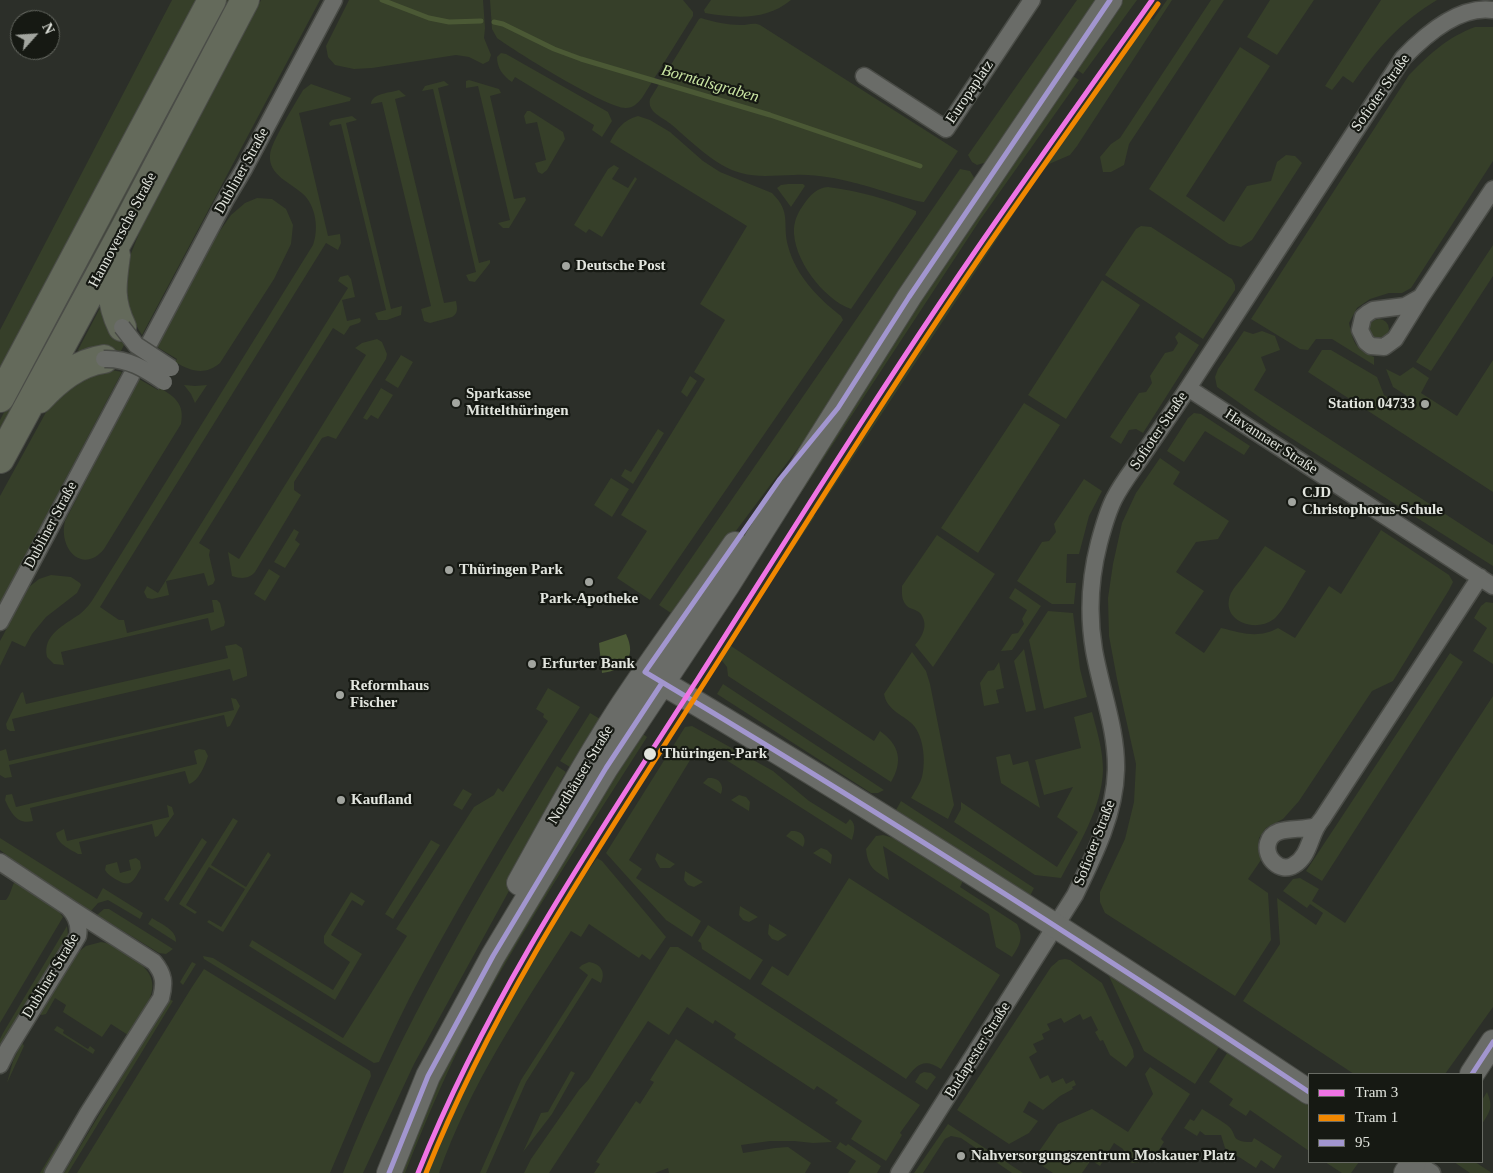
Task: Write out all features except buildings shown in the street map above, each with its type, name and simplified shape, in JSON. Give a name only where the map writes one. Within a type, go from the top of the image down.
[{"type":"highway","name":"Hannoversche Straße","points":[[0,398],[212,0]]},
{"type":"highway","name":"Hannoversche Straße","points":[[0,459],[245,0]]},
{"type":"highway","points":[[122,327],[114,306],[112,288],[116,256],[125,228]]},
{"type":"highway","points":[[21,418],[46,391],[63,377],[86,363],[104,359]]},
{"type":"main road","name":"Nordhäuser Straße","points":[[389,1173],[428,1076],[493,956],[606,768],[654,678],[780,479],[838,408],[909,297],[1110,0]]},
{"type":"main road","name":"Nordhäuser Straße","points":[[373,1173],[417,1072],[568,793],[618,712],[654,678]]},
{"type":"main road","points":[[654,678],[808,770],[1055,925],[1308,1091]]},
{"type":"main road","points":[[1473,1073],[1493,1042]]},
{"type":"street","name":"Dubliner Straße","points":[[150,342],[334,0]]},
{"type":"street","name":"Europaplatz","points":[[864,76],[946,129],[1032,0]]},
{"type":"street","name":"Sofioter Straße","points":[[1055,925],[1076,894],[1087,871],[1109,816],[1115,790],[1114,745],[1094,650],[1091,582],[1105,522],[1114,498],[1403,58],[1438,26],[1464,6],[1493,10]]},
{"type":"street","points":[[1421,297],[1493,189]]},
{"type":"street","points":[[104,359],[134,364],[168,375],[136,345],[122,327]]},
{"type":"street","name":"Dubliner Straße","points":[[0,622],[132,376]]},
{"type":"street","name":"Havannaer Straße","points":[[1188,388],[1487,581],[1316,826]]},
{"type":"street","points":[[0,862],[154,962],[163,976],[164,986],[161,998],[88,1113],[53,1173]]},
{"type":"street","name":"Dubliner Straße","points":[[0,1065],[78,936],[79,924],[68,907]]},
{"type":"street","name":"Budapester Straße","points":[[899,1173],[1055,925]]},
{"type":"street","points":[[1416,1163],[1432,1173]]},
{"type":"shaded area","points":[[172,0],[200,0],[0,378],[0,330]]},
{"type":"shaded area","points":[[222,0],[231,0],[0,437],[0,420]]},
{"type":"shaded area","points":[[261,0],[320,0],[142,335],[129,314],[125,316],[126,266],[140,231]]},
{"type":"shaded area","points":[[349,0],[483,0],[484,38],[491,55],[489,61],[483,64],[469,57],[456,55],[372,68],[354,69],[335,65],[328,57],[326,46]]},
{"type":"shaded area","points":[[490,0],[683,0],[693,12],[693,16],[642,98],[633,106],[626,108],[616,106],[582,90],[541,67],[497,38],[492,29]]},
{"type":"shaded area","points":[[711,0],[791,0],[771,12],[739,17],[705,13],[704,10]]},
{"type":"shaded area","points":[[1077,0],[1101,0],[987,162],[977,165],[972,162],[968,155]]},
{"type":"shaded area","points":[[1122,0],[1137,0],[1083,74],[1074,68]]},
{"type":"shaded area","points":[[1167,0],[1172,0],[1077,146],[1070,155],[1049,164],[1040,174],[819,509],[814,505],[983,246],[1145,19],[1149,17],[1153,20]]},
{"type":"shaded area","points":[[1211,0],[1224,0],[1129,144],[1124,165],[1111,172],[1103,172],[1100,157],[1111,144],[1120,138]]},
{"type":"shaded area","points":[[1270,0],[1314,0],[1277,55],[1247,37]]},
{"type":"shaded area","points":[[1381,0],[1437,0],[1400,27],[1371,59],[1353,83],[1343,76],[1332,90],[1325,86]]},
{"type":"shaded area","points":[[701,18],[731,24],[760,25],[958,151],[924,202],[861,184],[832,178],[802,175],[754,175],[731,170],[704,153],[672,125],[656,114],[650,104],[650,99]]},
{"type":"shaded area","points":[[1475,27],[1493,27],[1493,161],[1411,288],[1402,293],[1389,293],[1370,299],[1357,308],[1349,323],[1352,335],[1359,348],[1374,357],[1374,365],[1332,339],[1316,339],[1308,350],[1300,349],[1251,319],[1409,75],[1439,47]]},
{"type":"shaded area","points":[[1240,47],[1270,66],[1186,196],[1224,222],[1247,186],[1271,181],[1277,162],[1286,155],[1295,156],[1302,163],[1252,240],[1241,247],[1229,244],[1149,189]]},
{"type":"shaded area","points":[[501,53],[506,54],[608,112],[612,121],[602,137],[592,130],[594,125],[515,77],[512,82],[509,80],[498,65],[497,57]]},
{"type":"shaded area","points":[[1070,74],[1079,80],[980,220],[799,496],[793,492]]},
{"type":"shaded area","points":[[469,80],[499,89],[501,93],[490,96],[514,199],[525,197],[526,200],[509,228],[503,228],[498,223],[510,220],[478,86],[466,88],[466,81]]},
{"type":"shaded area","points":[[444,81],[449,85],[438,88],[479,263],[490,260],[490,263],[475,282],[469,281],[466,275],[476,272],[433,89],[422,91],[425,86]]},
{"type":"shaded area","points":[[311,84],[351,98],[350,101],[299,113],[328,236],[340,234],[341,243],[338,250],[326,243],[100,607],[119,620],[124,620],[127,633],[214,612],[212,600],[217,600],[220,603],[225,622],[224,626],[211,631],[208,618],[61,652],[64,665],[54,664],[47,657],[46,649],[51,637],[61,627],[80,614],[92,601],[313,245],[316,225],[311,205],[303,194],[276,173],[270,162],[274,141],[303,90]]},
{"type":"shaded area","points":[[399,90],[406,96],[395,99],[444,303],[456,301],[457,305],[457,312],[452,317],[430,323],[424,321],[421,309],[431,306],[382,102],[371,104],[372,100],[382,94]]},
{"type":"shaded area","points":[[527,111],[530,111],[563,132],[565,139],[547,170],[542,174],[538,172],[535,163],[546,160],[537,122],[526,124],[524,116]]},
{"type":"shaded area","points":[[352,116],[357,120],[346,123],[391,309],[402,306],[401,315],[387,320],[378,320],[375,313],[386,310],[341,124],[330,126],[329,123],[332,120]]},
{"type":"shaded area","points":[[638,116],[650,120],[670,132],[703,161],[720,172],[772,193],[782,206],[784,212],[786,238],[796,267],[816,294],[843,320],[650,600],[617,578],[647,531],[621,515],[705,379],[694,372],[725,320],[700,304],[747,226],[610,142],[621,126],[628,120]]},
{"type":"shaded area","points":[[614,165],[619,168],[612,179],[628,188],[635,177],[637,179],[602,237],[589,229],[586,233],[574,225],[608,169]]},
{"type":"shaded area","points":[[960,169],[970,171],[975,179],[814,427],[674,615],[659,605]]},
{"type":"shaded area","points":[[788,184],[803,184],[805,186],[791,207],[777,188]]},
{"type":"shaded area","points":[[828,187],[873,196],[916,211],[916,214],[851,309],[840,304],[830,296],[811,276],[798,252],[795,240],[794,228],[800,209],[814,192]]},
{"type":"shaded area","points":[[257,198],[272,199],[286,209],[293,225],[291,244],[274,279],[220,363],[209,370],[203,371],[186,368],[175,362],[177,359],[157,347],[217,235],[231,215],[245,203]]},
{"type":"shaded area","points":[[1141,226],[1151,227],[1232,279],[1235,290],[1203,339],[1105,275],[1136,229]]},
{"type":"shaded area","points":[[1493,245],[1493,276],[1431,371],[1416,362]]},
{"type":"shaded area","points":[[348,275],[351,279],[355,297],[342,300],[347,321],[360,318],[361,321],[350,326],[344,335],[333,328],[199,543],[210,550],[209,555],[215,580],[213,584],[208,586],[204,573],[166,581],[169,595],[152,599],[147,598],[144,592],[147,586],[158,593],[348,288],[338,281],[340,277]]},
{"type":"shaded area","points":[[1102,280],[1140,305],[1066,419],[1028,395]]},
{"type":"shaded area","points":[[104,307],[114,330],[124,345],[121,351],[112,350],[81,355],[78,350],[100,308]]},
{"type":"shaded area","points":[[1379,319],[1386,322],[1389,329],[1386,336],[1379,339],[1372,336],[1369,329],[1372,322]]},
{"type":"shaded area","points":[[1244,331],[1253,334],[1262,331],[1275,336],[1280,350],[1261,357],[1266,370],[1254,390],[1493,545],[1493,566],[1272,426],[1217,387],[1215,377],[1218,369]]},
{"type":"shaded area","points":[[1179,332],[1199,345],[1143,433],[1136,429],[1129,430],[1121,444],[1110,437],[1139,393],[1146,392],[1152,383],[1150,376],[1165,353],[1173,351],[1178,343],[1175,337]]},
{"type":"shaded area","points":[[377,339],[382,342],[387,354],[386,359],[336,439],[328,436],[322,438],[294,482],[294,490],[301,495],[255,572],[245,578],[232,576],[228,552],[239,559],[366,355],[355,348],[362,343]]},
{"type":"shaded area","points":[[1322,350],[1331,350],[1377,377],[1384,395],[1402,406],[1407,396],[1393,387],[1386,369],[1400,376],[1413,367],[1429,378],[1421,393],[1457,416],[1493,360],[1493,492],[1308,372]]},
{"type":"shaded area","points":[[401,355],[413,362],[398,388],[385,380]]},
{"type":"shaded area","points":[[102,371],[122,372],[0,603],[0,496],[56,394]]},
{"type":"shaded area","points":[[690,376],[697,381],[687,397],[681,392]]},
{"type":"shaded area","points":[[139,379],[158,390],[160,388],[178,402],[182,411],[181,424],[104,549],[88,560],[81,559],[74,555],[65,541],[65,521]]},
{"type":"shaded area","points":[[184,385],[195,386],[207,385],[195,403]]},
{"type":"shaded area","points":[[381,388],[393,395],[378,419],[371,415],[367,420],[363,418]]},
{"type":"shaded area","points":[[1024,403],[1060,425],[978,553],[941,528]]},
{"type":"shaded area","points":[[1194,413],[1201,414],[1250,446],[1244,455],[1205,431],[1184,462],[1167,451],[1188,418]]},
{"type":"shaded area","points":[[658,429],[664,433],[633,484],[621,476],[625,469],[631,472]]},
{"type":"shaded area","points":[[1160,458],[1180,472],[1173,484],[1229,521],[1218,539],[1196,542],[1176,572],[1204,591],[1175,633],[1204,653],[1221,628],[1257,634],[1278,628],[1295,638],[1329,586],[1341,594],[1381,530],[1449,575],[1453,582],[1393,681],[1372,691],[1299,801],[1283,819],[1266,828],[1259,838],[1258,850],[1261,860],[1248,879],[1268,893],[1271,940],[1235,996],[1105,913],[1100,902],[1100,892],[1125,839],[1134,802],[1136,764],[1109,636],[1108,598],[1122,523],[1136,493]]},
{"type":"shaded area","points":[[611,478],[629,489],[612,517],[594,505]]},
{"type":"shaded area","points":[[1084,479],[1102,491],[1089,516],[1079,554],[1067,554],[1066,583],[1076,583],[1074,604],[1052,604],[1017,581],[1042,542],[1049,541],[1056,532],[1054,524]]},
{"type":"shaded area","points":[[810,513],[815,516],[753,609],[731,646],[874,741],[880,731],[887,736],[898,754],[897,768],[891,782],[728,676],[727,667],[719,657]]},
{"type":"shaded area","points":[[294,529],[299,532],[295,540],[300,544],[285,568],[274,562]]},
{"type":"shaded area","points":[[937,535],[995,574],[933,667],[915,645],[924,630],[924,621],[920,613],[904,603],[902,586]]},
{"type":"shaded area","points":[[1265,546],[1306,571],[1282,610],[1274,619],[1257,625],[1240,622],[1230,611],[1231,593]]},
{"type":"shaded area","points":[[269,569],[280,576],[265,601],[254,594]]},
{"type":"shaded area","points":[[51,575],[71,577],[81,585],[77,593],[46,617],[32,634],[25,647],[12,641],[0,666],[0,641],[29,587],[39,579]]},
{"type":"shaded area","points":[[1015,588],[1041,606],[1012,650],[1001,651],[1012,634],[1018,633],[1024,624],[1022,619],[1027,610],[1009,598]]},
{"type":"shaded area","points":[[1486,602],[1493,603],[1493,664],[1473,651],[1487,628],[1474,618],[1481,606]]},
{"type":"shaded area","points":[[1048,611],[1073,613],[1080,669],[1087,697],[1044,709],[1029,640]]},
{"type":"shaded area","points":[[626,634],[630,649],[627,661],[617,669],[602,673],[599,643]]},
{"type":"shaded area","points":[[236,644],[242,648],[247,676],[233,681],[230,669],[12,719],[15,731],[7,729],[6,724],[23,692],[26,704],[228,658],[225,646]]},
{"type":"shaded area","points":[[1024,649],[1036,710],[1026,712],[1014,661]]},
{"type":"shaded area","points":[[912,652],[926,671],[930,684],[954,805],[948,819],[911,798],[922,777],[924,755],[921,740],[915,727],[891,707],[884,694]]},
{"type":"shaded area","points":[[1450,653],[1463,662],[1322,881],[1306,871]]},
{"type":"shaded area","points":[[999,662],[1004,688],[996,690],[999,703],[984,706],[980,683],[988,671],[994,670]]},
{"type":"shaded area","points":[[723,684],[884,790],[878,793],[871,793],[717,694]]},
{"type":"shaded area","points":[[548,688],[580,707],[457,911],[414,990],[379,1062],[374,1063],[204,959],[203,956],[213,958],[343,1038],[407,936],[396,929],[474,807],[494,795],[498,788],[503,792],[548,721],[543,717],[544,714],[536,709]]},
{"type":"shaded area","points":[[1493,696],[1493,1007],[1446,1073],[1352,1073],[1243,1001],[1280,944],[1277,898],[1316,925],[1323,913],[1310,904],[1307,908],[1283,891],[1293,879],[1300,878],[1319,889],[1312,901],[1345,923]]},
{"type":"shaded area","points":[[231,698],[236,699],[240,706],[230,726],[227,727],[224,715],[9,765],[12,777],[5,778],[0,775],[0,751],[6,749],[9,761],[234,710]]},
{"type":"shaded area","points":[[1092,712],[1102,755],[1102,784],[1088,826],[1061,878],[1035,875],[954,822],[961,809],[961,802],[1057,867],[1078,832],[1057,817],[1073,787],[1044,795],[1035,760],[1081,748],[1074,717]]},
{"type":"shaded area","points":[[590,713],[605,722],[583,760],[576,757],[570,767],[560,761]]},
{"type":"shaded area","points":[[692,726],[773,771],[809,801],[846,824],[850,819],[854,824],[854,829],[852,840],[709,749],[704,757],[695,752],[629,860],[642,869],[636,878],[701,921],[692,937],[666,920],[606,853],[685,727]]},
{"type":"shaded area","points":[[639,731],[647,737],[501,970],[471,1024],[451,1066],[405,1173],[396,1173],[452,1045]]},
{"type":"shaded area","points":[[199,749],[205,750],[208,756],[199,776],[189,784],[185,771],[30,808],[33,821],[27,822],[15,817],[5,800],[6,795],[12,794],[16,807],[197,764],[194,751]]},
{"type":"shaded area","points":[[1010,754],[1013,765],[1028,761],[1040,808],[1001,783],[996,757]]},
{"type":"shaded area","points":[[557,766],[566,772],[560,782],[566,787],[414,1064],[363,1173],[343,1173],[365,1120],[414,1016],[469,915]]},
{"type":"shaded area","points":[[708,778],[720,782],[722,787],[721,794],[703,783]]},
{"type":"shaded area","points":[[463,789],[472,794],[462,810],[453,805]]},
{"type":"shaded area","points":[[739,795],[746,797],[750,802],[749,811],[731,800]]},
{"type":"shaded area","points":[[901,801],[1034,888],[1030,896],[896,810]]},
{"type":"shaded area","points":[[167,805],[172,807],[174,814],[158,836],[155,837],[152,824],[79,842],[82,854],[78,854],[64,846],[57,837],[56,833],[64,829],[67,841],[169,817]]},
{"type":"shaded area","points":[[233,818],[238,821],[211,865],[246,887],[268,852],[271,855],[223,932],[207,922],[209,920],[221,927],[245,889],[209,867],[186,905],[197,912],[195,914],[179,904]]},
{"type":"shaded area","points":[[791,831],[803,835],[805,840],[803,847],[786,836]]},
{"type":"shaded area","points":[[883,835],[897,839],[963,881],[960,887],[1017,924],[1021,937],[1012,957],[996,947],[989,914],[883,846],[889,880],[876,871],[870,865],[866,849],[876,836]]},
{"type":"shaded area","points":[[0,838],[97,899],[103,888],[143,913],[140,919],[108,900],[98,903],[91,911],[0,850]]},
{"type":"shaded area","points":[[202,838],[207,842],[168,902],[164,899]]},
{"type":"shaded area","points":[[431,840],[440,845],[393,919],[385,914]]},
{"type":"shaded area","points":[[821,848],[827,850],[832,855],[831,864],[813,853]]},
{"type":"shaded area","points":[[657,853],[675,864],[670,868],[660,868],[655,859]]},
{"type":"shaded area","points":[[136,858],[140,861],[141,868],[132,882],[122,883],[109,875],[105,870],[106,865],[117,862],[120,873],[131,870],[129,860]]},
{"type":"shaded area","points":[[597,858],[602,861],[666,937],[650,960],[642,954],[639,958],[589,924],[581,937],[571,931],[515,1019],[481,1078],[439,1173],[423,1173],[449,1109],[483,1041],[576,878],[581,881]]},
{"type":"shaded area","points":[[685,871],[703,882],[694,887],[688,885],[684,880]]},
{"type":"shaded area","points":[[849,878],[1000,975],[941,1069],[935,1065],[921,1064],[906,1079],[761,984],[772,966],[788,976]]},
{"type":"shaded area","points":[[15,881],[57,909],[63,917],[0,1023],[0,900],[6,900]]},
{"type":"shaded area","points":[[351,892],[365,901],[362,906],[352,900],[331,935],[362,954],[335,1000],[249,946],[252,940],[333,990],[350,962],[324,943],[324,936]]},
{"type":"shaded area","points":[[740,906],[758,917],[749,922],[743,920],[739,915]]},
{"type":"shaded area","points":[[104,909],[109,909],[173,949],[166,954],[159,953],[97,915]]},
{"type":"shaded area","points":[[152,918],[174,934],[176,942],[148,924]]},
{"type":"shaded area","points":[[769,924],[787,935],[778,941],[772,939],[768,934]]},
{"type":"shaded area","points":[[708,925],[763,960],[750,980],[702,949],[701,943],[698,941]]},
{"type":"shaded area","points":[[67,926],[68,935],[62,946],[0,1046],[0,1039],[3,1033]]},
{"type":"shaded area","points":[[101,942],[116,947],[130,956],[150,975],[152,993],[128,1035],[111,1024],[102,1037],[63,1012],[66,1005],[55,998],[46,1014],[39,1014],[77,953],[86,946]]},
{"type":"shaded area","points":[[670,947],[678,947],[920,1105],[900,1133],[902,1135],[886,1161],[851,1139],[862,1121],[835,1103],[838,1100],[817,1086],[814,1090],[734,1038],[736,1034],[715,1020],[713,1024],[687,1007],[669,1035],[648,1021],[549,1173],[524,1173],[531,1159],[579,1090],[589,1079]]},
{"type":"shaded area","points":[[1059,960],[1070,960],[1102,983],[1133,1050],[1134,1057],[1126,1067],[1110,1055],[1103,1040],[1100,1041],[1095,1032],[1098,1030],[1091,1016],[1083,1020],[1080,1014],[1064,1023],[1061,1018],[1047,1024],[1050,1030],[1042,1034],[1044,1039],[1033,1044],[1037,1052],[1029,1057],[1040,1079],[1048,1075],[1052,1083],[1063,1078],[1066,1084],[1074,1080],[1076,1085],[1043,1110],[1029,1101],[1023,1112],[1038,1121],[1029,1133],[1009,1144],[957,1110],[1051,967]]},
{"type":"shaded area","points":[[192,962],[196,964],[183,985],[180,982]]},
{"type":"shaded area","points":[[589,962],[597,965],[603,972],[601,983],[592,978],[526,1082],[486,1173],[480,1173],[521,1080],[588,975],[579,968]]},
{"type":"shaded area","points":[[204,969],[370,1071],[371,1076],[330,1173],[77,1173],[192,987]]},
{"type":"shaded area","points":[[1108,974],[1219,1047],[1195,1084],[1144,1051]]},
{"type":"shaded area","points":[[169,999],[173,1001],[68,1173],[64,1173]]},
{"type":"shaded area","points":[[57,1026],[64,1030],[63,1033],[88,1049],[90,1046],[95,1050],[93,1054],[54,1030]]},
{"type":"shaded area","points":[[676,1039],[832,1142],[770,1141],[741,1145],[743,1153],[788,1147],[811,1163],[805,1173],[669,1173],[668,1168],[655,1173],[594,1173],[600,1164],[596,1162],[636,1101],[640,1104],[654,1082],[650,1080]]},
{"type":"shaded area","points":[[22,1042],[24,1046],[7,1083],[13,1061]]},
{"type":"shaded area","points":[[1227,1053],[1308,1105],[1308,1150],[1250,1110],[1246,1116],[1229,1105],[1233,1099],[1209,1082]]},
{"type":"shaded area","points":[[1150,1067],[1190,1094],[1161,1139],[1164,1142],[1155,1156],[1150,1152],[1140,1162],[1133,1163],[1126,1160],[1123,1149],[1114,1143],[1100,1166],[1091,1160],[1082,1173],[1053,1173],[1033,1160],[1058,1124],[1092,1109],[1128,1132],[1153,1094],[1145,1074]]},
{"type":"shaded area","points":[[571,1071],[575,1073],[552,1114],[523,1152],[541,1113],[548,1112]]},
{"type":"shaded area","points":[[924,1072],[931,1073],[936,1077],[927,1090],[915,1082],[920,1074]]},
{"type":"shaded area","points":[[1487,1092],[1490,1108],[1483,1122],[1483,1098]]},
{"type":"shaded area","points":[[1202,1109],[1231,1128],[1235,1137],[1240,1141],[1252,1142],[1254,1138],[1282,1156],[1274,1169],[1261,1160],[1256,1168],[1225,1148],[1221,1135],[1205,1135],[1200,1131],[1197,1136],[1184,1128],[1190,1119],[1194,1121]]},
{"type":"shaded area","points":[[948,1124],[1023,1173],[1012,1173],[961,1138],[951,1136],[945,1139],[923,1173],[914,1173]]},
{"type":"shaded area","points":[[60,1140],[62,1142],[45,1173],[40,1173]]},
{"type":"shaded area","points":[[840,1142],[846,1146],[848,1144],[881,1166],[877,1173],[848,1173],[856,1161],[836,1148]]},
{"type":"shaded area","points":[[1327,1163],[1358,1163],[1351,1173],[1342,1173]]},
{"type":"shaded area","points":[[1455,1163],[1477,1163],[1492,1173],[1470,1173]]},
{"type":"waterway","name":"Borntalsgraben","points":[[382,0],[429,18],[449,22],[481,21]]},
{"type":"waterway","name":"Borntalsgraben","points":[[494,22],[503,24],[554,49],[581,59],[770,115],[920,166]]},
{"type":"tram line","name":"3","points":[[418,1173],[446,1107],[477,1043],[546,919],[584,858],[902,360],[994,224],[1152,0]]},
{"type":"tram line","name":"1","points":[[426,1173],[454,1108],[485,1045],[518,983],[589,863],[839,471],[943,312],[1158,4]]},
{"type":"transit line","name":"95","points":[[1110,0],[909,297],[838,408],[780,479],[645,672],[980,878],[1308,1091]]},
{"type":"transit line","name":"95","points":[[389,1173],[428,1076],[493,956],[606,768],[662,683]]},
{"type":"transit line","name":"95","points":[[1473,1073],[1493,1042]]},
{"type":"place","name":"Deutsche Post","points":[[566,266]]},
{"type":"place","name":"Sparkasse Mittelthüringen","points":[[456,403]]},
{"type":"place","name":"Station 04733","points":[[1425,404]]},
{"type":"place","name":"CJD Christophorus-Schule","points":[[1292,502]]},
{"type":"place","name":"Thüringen Park","points":[[449,570]]},
{"type":"place","name":"Park-Apotheke","points":[[589,582]]},
{"type":"place","name":"Erfurter Bank","points":[[532,664]]},
{"type":"place","name":"Reformhaus Fischer","points":[[340,695]]},
{"type":"place","name":"Thüringen-Park","points":[[650,754]]},
{"type":"place","name":"Kaufland","points":[[341,800]]},
{"type":"place","name":"Nahversorgungszentrum Moskauer Platz","points":[[961,1156]]}]
